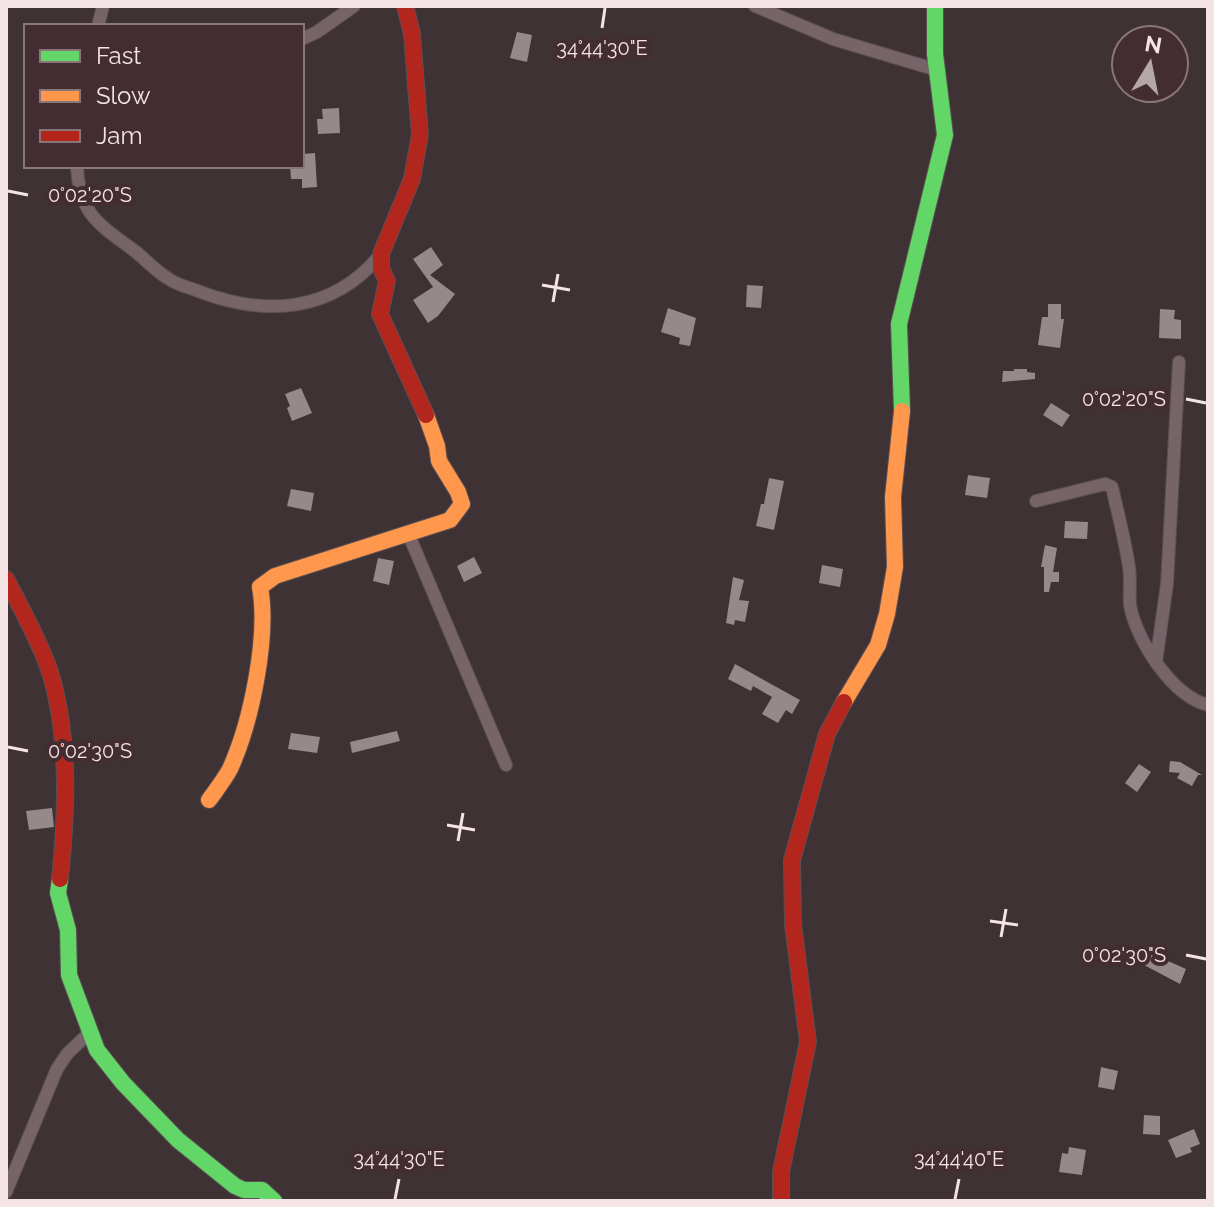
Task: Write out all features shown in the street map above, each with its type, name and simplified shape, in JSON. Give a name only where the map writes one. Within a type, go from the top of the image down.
[{"type":"street","points":[[304,38],[354,6]]},
{"type":"street","points":[[77,168],[83,202],[102,228],[170,280],[228,303],[256,307],[318,300],[364,275],[381,254],[412,179],[420,135],[412,34],[405,6]]},
{"type":"street","points":[[755,6],[833,39],[937,70]]},
{"type":"street","points":[[781,1201],[778,1184],[808,1035],[794,940],[790,880],[792,860],[827,734],[878,645],[895,567],[893,497],[902,422],[899,324],[945,135],[937,70],[935,6]]},
{"type":"street","points":[[209,800],[232,766],[257,674],[264,599],[260,587],[275,576],[450,520],[462,504],[439,461],[437,446],[419,395],[381,319],[387,281],[381,268],[381,254]]},
{"type":"street","points":[[1156,662],[1167,584],[1179,362]]},
{"type":"street","points":[[1036,501],[1105,484],[1112,487],[1130,569],[1131,606],[1142,640],[1156,662],[1187,695],[1208,705]]},
{"type":"street","points":[[408,533],[506,765]]},
{"type":"street","points":[[6,579],[49,669],[60,714],[66,818],[58,893],[68,930],[69,975],[97,1050],[123,1083],[178,1140],[235,1186],[244,1190],[262,1190],[274,1201]]},
{"type":"street","points":[[6,1192],[57,1069],[67,1054],[90,1032]]},
{"type":"building","points":[[517,32],[532,35],[527,62],[510,58]]},
{"type":"building","points":[[339,108],[340,133],[318,134],[317,119],[323,119],[322,109]]},
{"type":"building","points":[[315,153],[317,187],[302,188],[302,179],[291,179],[290,168],[304,168],[304,154]]},
{"type":"building","points":[[431,247],[443,265],[430,275],[455,294],[438,316],[428,323],[413,300],[433,287],[413,259]]},
{"type":"building","points":[[747,285],[763,286],[761,308],[746,307]]},
{"type":"building","points":[[1048,304],[1061,304],[1061,319],[1064,319],[1060,348],[1038,345],[1042,317],[1048,317]]},
{"type":"building","points":[[668,308],[696,318],[690,346],[679,344],[680,338],[661,332]]},
{"type":"building","points":[[1160,309],[1175,310],[1174,319],[1181,320],[1181,339],[1159,338]]},
{"type":"building","points":[[1027,369],[1027,372],[1035,373],[1035,379],[1002,382],[1003,371]]},
{"type":"building","points":[[301,388],[312,413],[292,421],[285,394]]},
{"type":"building","points":[[1051,403],[1070,415],[1062,427],[1043,415]]},
{"type":"building","points":[[968,475],[990,478],[987,498],[965,495]]},
{"type":"building","points":[[769,478],[784,481],[774,530],[756,526]]},
{"type":"building","points":[[291,489],[314,493],[311,511],[287,506]]},
{"type":"building","points":[[1065,521],[1088,522],[1087,539],[1064,538]]},
{"type":"building","points":[[1045,545],[1057,548],[1053,572],[1059,572],[1059,582],[1051,582],[1049,592],[1044,592],[1044,567],[1041,567]]},
{"type":"building","points":[[474,557],[482,573],[464,582],[457,566]]},
{"type":"building","points":[[378,558],[394,561],[389,585],[373,581]]},
{"type":"building","points":[[822,565],[843,569],[840,587],[819,583]]},
{"type":"building","points":[[733,577],[744,580],[739,600],[749,601],[745,622],[735,620],[734,625],[726,623]]},
{"type":"building","points":[[735,664],[800,700],[792,714],[786,710],[778,723],[762,714],[772,697],[753,686],[751,691],[728,679]]},
{"type":"building","points":[[397,731],[400,741],[352,753],[350,742]]},
{"type":"building","points":[[291,733],[320,737],[317,753],[288,749]]},
{"type":"building","points":[[1170,761],[1180,762],[1202,775],[1198,775],[1192,786],[1177,778],[1180,773],[1169,772]]},
{"type":"building","points":[[1139,764],[1151,772],[1137,792],[1125,783]]},
{"type":"building","points":[[52,808],[54,827],[29,830],[26,811]]},
{"type":"building","points":[[1150,953],[1186,969],[1180,984],[1144,965]]},
{"type":"building","points":[[1101,1067],[1118,1071],[1114,1090],[1098,1087]]},
{"type":"building","points":[[1144,1115],[1160,1116],[1160,1135],[1143,1134]]},
{"type":"building","points":[[1194,1129],[1200,1144],[1190,1148],[1192,1152],[1176,1158],[1168,1140]]},
{"type":"building","points":[[1069,1147],[1086,1150],[1082,1175],[1059,1172],[1062,1153],[1068,1154]]},
{"type":"traffic: fast","points":[[902,411],[899,324],[945,135],[935,54],[935,6]]},
{"type":"traffic: fast","points":[[60,879],[58,893],[68,930],[69,975],[97,1050],[123,1083],[178,1140],[235,1186],[244,1190],[262,1190],[274,1201]]},
{"type":"traffic: slow","points":[[844,702],[878,645],[887,614],[895,567],[893,497],[902,411]]},
{"type":"traffic: slow","points":[[209,800],[230,769],[251,704],[262,630],[260,587],[275,576],[450,520],[462,504],[439,461],[426,415]]},
{"type":"traffic: jam","points":[[405,6],[412,34],[420,135],[412,179],[381,254],[381,268],[387,281],[380,314],[426,415]]},
{"type":"traffic: jam","points":[[6,579],[45,657],[61,719],[65,800],[60,879]]},
{"type":"traffic: jam","points":[[781,1201],[781,1172],[808,1042],[793,924],[792,860],[827,734],[844,702]]}]
